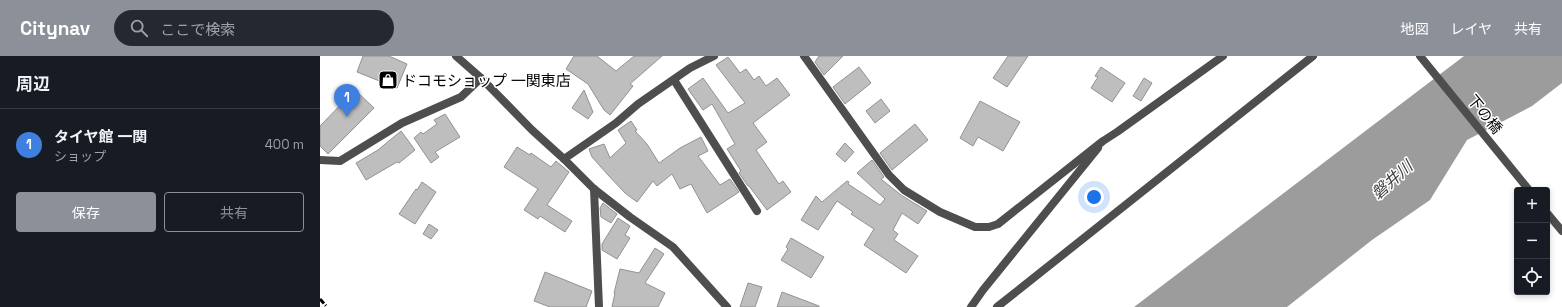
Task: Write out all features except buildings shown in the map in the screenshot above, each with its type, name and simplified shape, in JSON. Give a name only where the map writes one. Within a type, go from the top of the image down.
[{"type":"street","points":[[456,56],[481,78],[594,190],[673,247],[727,307]]},
{"type":"street","points":[[564,159],[616,123],[638,104],[690,68],[714,56]]},
{"type":"street","points":[[804,56],[889,175],[904,190],[940,212],[975,226],[989,227],[998,224],[1103,141],[1223,56]]},
{"type":"street","points":[[997,307],[1313,56]]},
{"type":"street","name":"下の橋","points":[[1420,56],[1527,187]]},
{"type":"street","points":[[320,160],[340,161],[402,123],[461,97],[481,78]]},
{"type":"street","points":[[674,80],[757,211]]},
{"type":"street","points":[[971,307],[983,290],[1095,153],[1103,141]]},
{"type":"street","points":[[594,190],[599,307]]},
{"type":"street","points":[[1550,217],[1562,231]]},
{"type":"water","name":"磐井川","points":[[1464,56],[1562,56],[1562,83],[1532,106],[1467,140],[1430,200],[1372,240],[1287,307],[1134,307]]},
{"type":"railway","points":[[320,299],[327,307]]},
{"type":"place","name":"ドコモショップ 一関東店","points":[[388,80]]},
{"type":"place","name":"タイヤ館 一関","points":[[347,117]]}]
